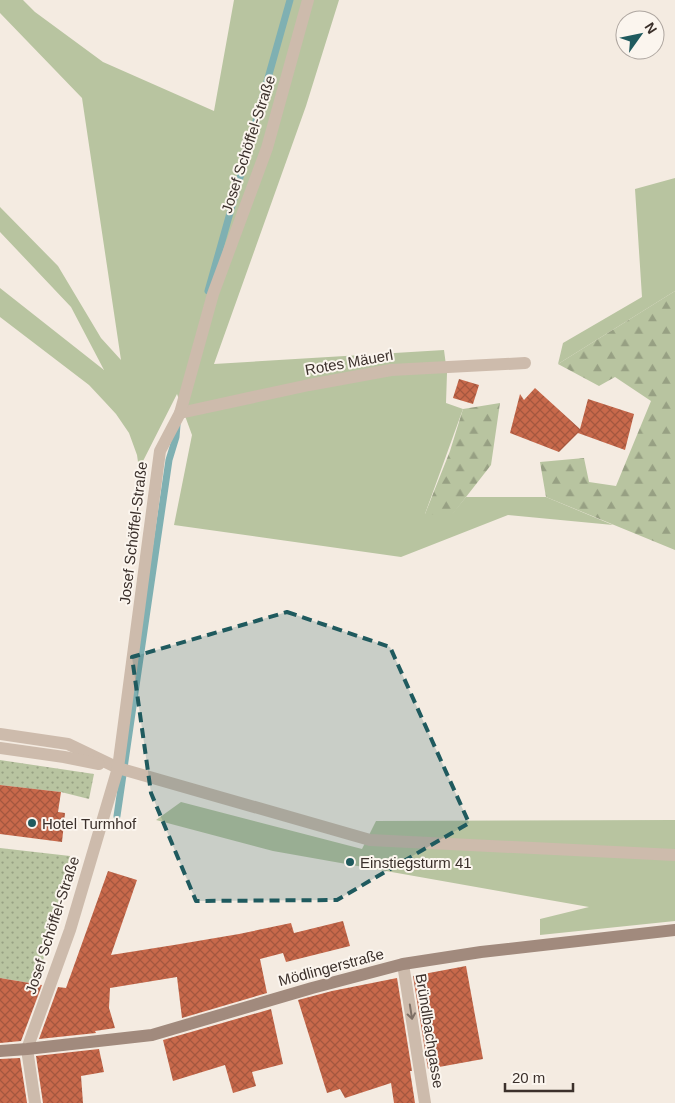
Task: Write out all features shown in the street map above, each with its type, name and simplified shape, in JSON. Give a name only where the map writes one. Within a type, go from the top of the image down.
[{"type":"main road","name":"Mödlingerstraße","points":[[0,1051],[152,1035],[312,988],[403,964],[481,952],[675,930]]},
{"type":"street","name":"Josef Schöffel-Straße","points":[[27,1049],[70,930],[118,768],[160,451],[180,413],[213,294],[266,148],[308,0]]},
{"type":"street","name":"Rotes Mäuerl","points":[[180,413],[309,385],[391,370],[525,363]]},
{"type":"street","points":[[0,734],[68,744],[118,768]]},
{"type":"street","points":[[0,748],[64,757],[118,768],[370,840],[675,856]]},
{"type":"street","name":"Bründlbachgasse","points":[[403,964],[425,1103]]},
{"type":"street","points":[[27,1049],[35,1103]]},
{"type":"highlighted area","points":[[287,612],[390,647],[469,823],[337,900],[196,901],[151,793],[132,657]]},
{"type":"green space","points":[[0,0],[23,0],[35,12],[103,62],[214,111],[234,0],[339,0],[306,106],[214,364],[444,350],[447,373],[446,403],[463,409],[425,514],[452,514],[466,497],[546,497],[613,525],[508,515],[401,557],[174,525],[192,435],[177,394],[139,469],[137,455],[129,433],[116,414],[89,385],[0,317],[0,288],[104,370],[71,307],[0,232],[0,207],[58,266],[101,338],[121,360],[82,98],[0,13]]},
{"type":"green space","points":[[675,178],[675,291],[558,364],[563,343],[642,297],[635,189]]},
{"type":"green space","points":[[675,291],[675,550],[546,497],[540,462],[584,458],[589,482],[616,486],[651,401],[615,377],[599,386],[558,364]]},
{"type":"green space","points":[[500,403],[491,465],[452,515],[425,514],[450,451],[463,409]]},
{"type":"green space","points":[[0,760],[94,774],[89,799],[61,792],[0,785]]},
{"type":"green space","points":[[181,802],[362,849],[376,821],[675,820],[675,921],[540,935],[540,919],[589,907],[273,851],[156,820]]},
{"type":"green space","points":[[0,848],[70,856],[37,984],[0,978]]},
{"type":"building","points":[[459,379],[479,385],[473,404],[453,398]]},
{"type":"building","points":[[535,388],[580,429],[588,399],[634,414],[625,450],[578,433],[559,452],[510,433],[520,394],[524,400]]},
{"type":"building","name":"Hotel Turmhof","points":[[0,785],[61,792],[58,812],[65,813],[62,842],[0,834]]},
{"type":"building","points":[[108,871],[137,880],[111,955],[239,934],[291,923],[294,933],[343,921],[350,946],[286,962],[283,953],[260,959],[267,993],[182,1018],[177,977],[110,988],[109,1008],[115,1028],[95,1031],[96,1033],[39,1039],[58,987],[66,988]]},
{"type":"building","points":[[466,966],[483,1059],[428,1069],[413,976]]},
{"type":"building","points":[[0,978],[42,985],[21,1041],[0,1043]]},
{"type":"building","points":[[397,978],[412,1071],[410,1071],[415,1103],[394,1103],[391,1083],[345,1098],[340,1089],[327,1093],[298,1000]]},
{"type":"building","points":[[271,1009],[283,1064],[252,1072],[256,1086],[233,1093],[225,1065],[173,1081],[163,1040]]},
{"type":"building","points":[[99,1049],[104,1072],[81,1076],[83,1103],[43,1103],[36,1056]]},
{"type":"building","points":[[20,1058],[27,1103],[0,1103],[0,1059]]},
{"type":"waterway","points":[[208,291],[290,0]]},
{"type":"waterway","points":[[117,816],[169,460],[176,437],[177,425]]},
{"type":"place","name":"Hotel Turmhof","points":[[32,823]]},
{"type":"place","name":"Einstiegsturm 41","points":[[350,862]]}]
